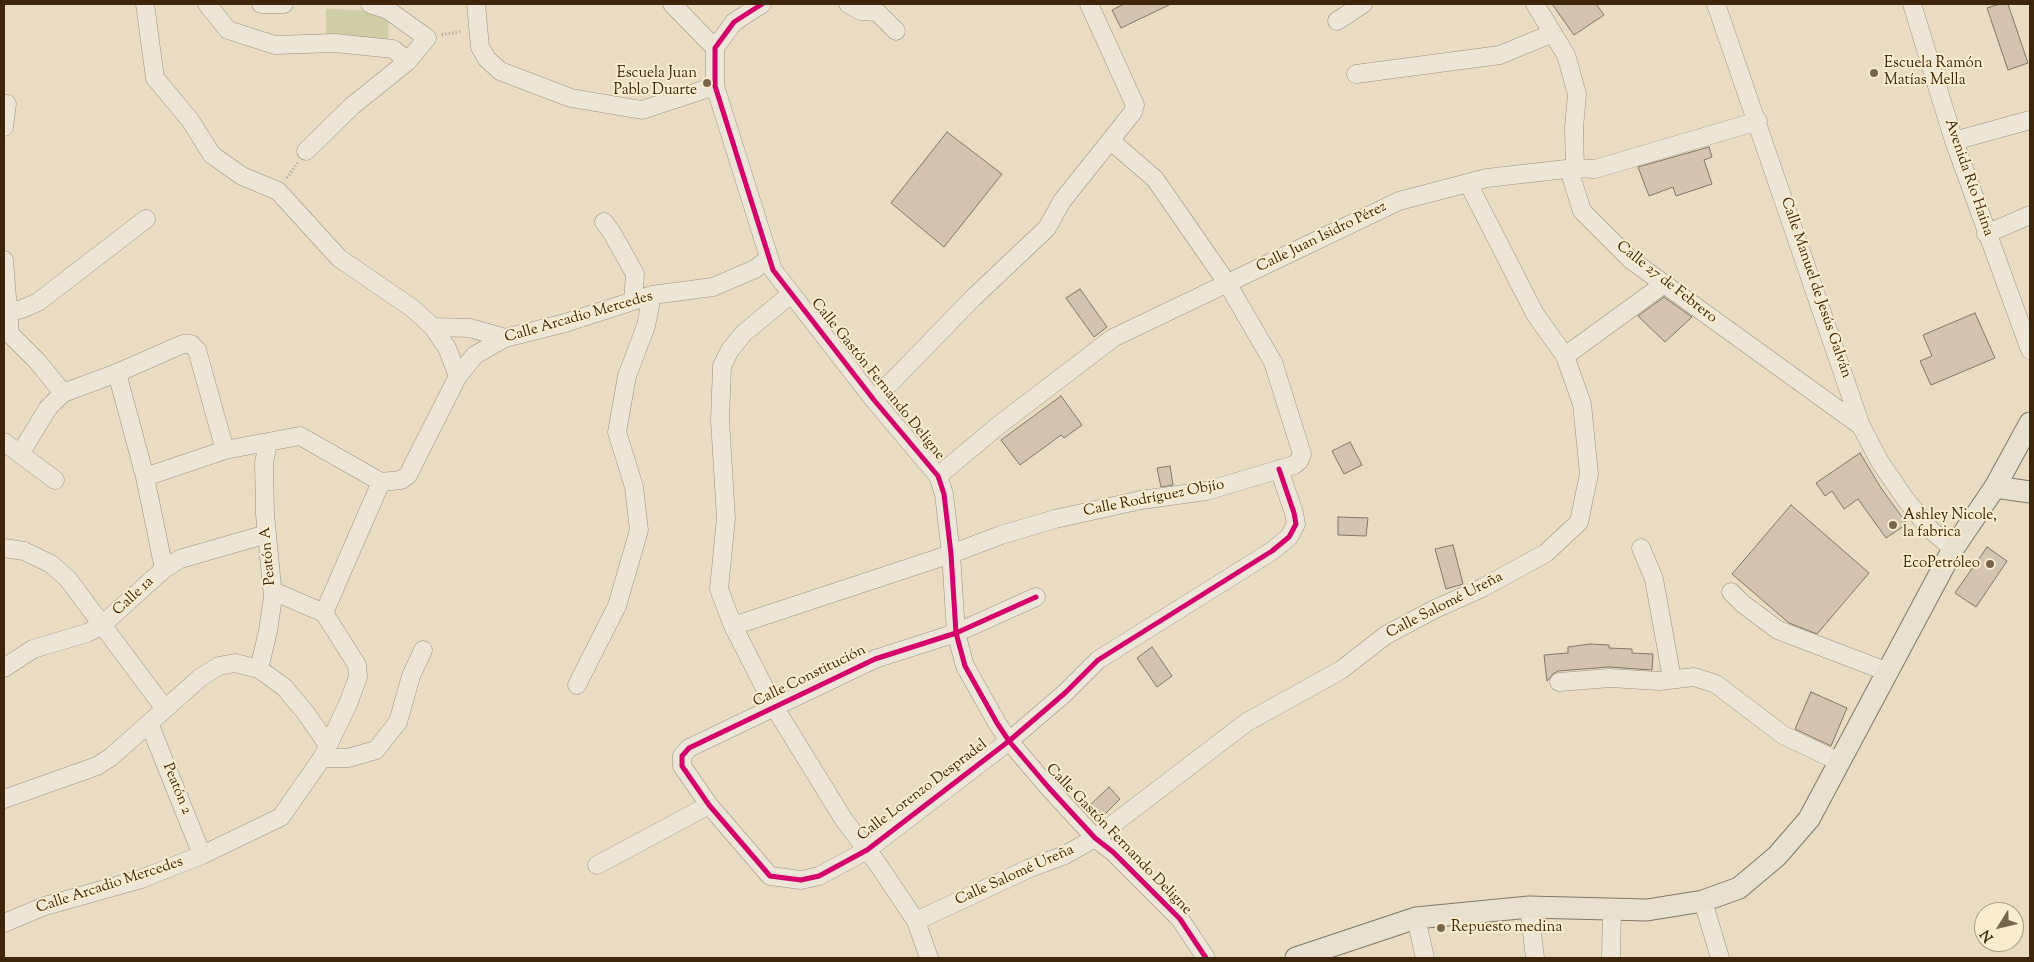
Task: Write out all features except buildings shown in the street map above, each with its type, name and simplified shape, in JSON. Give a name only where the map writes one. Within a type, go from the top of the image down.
[{"type":"main road","points":[[1296,958],[1325,954],[1416,918],[1529,907],[1648,910],[1703,901],[1739,888],[1777,856],[1809,819],[1953,549],[1995,487],[2030,423]]},
{"type":"main road","points":[[1995,487],[2030,492]]},
{"type":"street","points":[[145,4],[155,78],[190,120],[212,155],[242,176],[278,191],[339,258],[412,308],[433,327],[447,348],[458,376]]},
{"type":"street","points":[[207,4],[228,30],[275,45],[335,43],[392,49],[408,61]]},
{"type":"street","points":[[261,4],[284,4]]},
{"type":"street","points":[[306,151],[352,106],[408,61],[427,38],[388,10],[370,4]]},
{"type":"street","points":[[476,4],[480,48],[487,59],[500,71],[571,98],[642,110],[714,86]]},
{"type":"street","points":[[672,4],[715,48],[734,22],[755,6]]},
{"type":"street","points":[[848,4],[861,10],[877,12],[896,31]]},
{"type":"street","points":[[874,400],[973,298],[1047,228],[1062,201],[1133,112],[1135,105],[1089,4]]},
{"type":"street","points":[[1337,21],[1363,4]]},
{"type":"street","name":"Calle 27 de Febrero","points":[[1535,4],[1566,55],[1577,94],[1574,128],[1575,168],[1572,179],[1582,211],[1631,260],[1861,426]]},
{"type":"street","name":"Calle Manuel de Jesús Galván","points":[[1716,4],[1758,121],[1861,426],[1880,462],[1906,500],[1930,529],[1953,549]]},
{"type":"street","name":"Avenida Río Haina","points":[[1912,4],[1954,141],[1986,234],[2030,350]]},
{"type":"street","points":[[1356,74],[1500,54],[1553,33]]},
{"type":"street","name":"Calle Gastón Fernando Deligne","points":[[715,48],[714,86],[773,270],[874,400],[938,476],[944,494],[951,554],[956,633],[965,666],[1009,742],[1095,838],[1113,852],[1180,919],[1206,958]]},
{"type":"street","points":[[4,127],[6,104]]},
{"type":"street","points":[[1954,141],[2030,120]]},
{"type":"street","name":"Calle Juan Isidro Pérez","points":[[938,476],[999,425],[1113,338],[1399,201],[1486,178],[1575,168],[1595,169],[1758,121]]},
{"type":"street","name":"Calle Rodríguez Objío","points":[[733,626],[951,554],[1001,534],[1055,519],[1141,500],[1206,492],[1294,465],[1302,454],[1273,362],[1227,283],[1155,180],[1111,141]]},
{"type":"street","name":"Calle Salomé Ureña","points":[[916,922],[1030,868],[1065,855],[1095,838],[1247,722],[1341,670],[1386,635],[1435,609],[1482,588],[1546,553],[1579,522],[1589,474],[1582,404],[1564,356],[1535,314],[1468,183]]},
{"type":"street","points":[[1986,234],[2030,215]]},
{"type":"street","points":[[9,312],[38,302],[146,219]]},
{"type":"street","points":[[604,222],[612,232],[635,274],[633,301]]},
{"type":"street","name":"Calle Arcadio Mercedes","points":[[381,482],[401,480],[408,475],[458,376],[475,355],[505,338],[565,323],[652,295],[713,287],[755,270],[769,258]]},
{"type":"street","points":[[4,260],[9,312],[7,334],[38,362],[63,393]]},
{"type":"street","points":[[1564,356],[1664,284]]},
{"type":"street","points":[[791,294],[744,333],[730,350],[722,366],[720,420],[726,518],[719,590],[733,626],[775,708],[844,820],[916,922],[929,958]]},
{"type":"street","points":[[576,685],[617,606],[639,530],[634,488],[618,432],[627,376],[646,326],[652,295]]},
{"type":"street","points":[[433,327],[470,328],[505,338]]},
{"type":"street","points":[[20,454],[48,408],[63,393],[117,373],[183,344],[191,344],[198,350],[225,450]]},
{"type":"street","points":[[117,373],[145,477],[164,569]]},
{"type":"street","points":[[145,477],[225,450],[300,436],[381,482],[324,613],[273,591]]},
{"type":"street","points":[[4,442],[55,480]]},
{"type":"street","name":"Peatón A","points":[[259,669],[268,631],[273,591],[267,534],[264,463],[268,443]]},
{"type":"street","name":"Calle Lorenzo Despradel","points":[[709,805],[770,876],[801,880],[819,876],[867,850],[1009,742],[1065,694],[1098,660],[1249,565],[1289,537],[1296,524],[1279,469]]},
{"type":"street","name":"Calle 1a","points":[[4,668],[33,649],[86,633],[102,624],[164,569],[180,559],[267,534]]},
{"type":"street","points":[[4,548],[24,551],[51,564],[68,579],[165,709]]},
{"type":"street","points":[[1641,548],[1654,580],[1672,678]]},
{"type":"street","points":[[1730,592],[1742,604],[1778,630],[1888,672]]},
{"type":"street","name":"Calle Constitución","points":[[709,805],[682,766],[682,756],[689,748],[875,659],[956,633],[1036,597]]},
{"type":"street","name":"Calle Arcadio Mercedes","points":[[4,923],[45,906],[142,879],[202,855],[281,817],[325,751],[348,704],[358,677],[357,665],[324,613]]},
{"type":"street","points":[[4,799],[97,766],[111,757],[201,677],[219,666],[235,663],[259,669],[284,687],[305,712],[325,751],[348,758],[376,750],[398,722],[411,676],[423,650]]},
{"type":"street","points":[[1559,682],[1610,678],[1659,681],[1672,678],[1694,677],[1716,684],[1783,735],[1840,762]]},
{"type":"street","name":"Peatón 2","points":[[149,723],[202,855]]},
{"type":"street","points":[[597,865],[709,805]]},
{"type":"street","points":[[1703,901],[1720,958]]},
{"type":"street","points":[[1529,907],[1536,958]]},
{"type":"street","points":[[1611,958],[1612,909]]},
{"type":"street","points":[[1416,918],[1425,958]]},
{"type":"path","points":[[427,38],[478,27]]},
{"type":"path","points":[[278,191],[306,151]]},
{"type":"shaded area","points":[[326,9],[389,11],[388,42],[326,40]]},
{"type":"cycle path","points":[[762,4],[734,22],[715,48],[715,86],[773,270],[874,400],[938,476],[944,494],[951,554],[956,633],[965,666],[997,723],[1009,741],[1049,788],[1095,838],[1113,852],[1180,919],[1206,958]]},
{"type":"cycle path","points":[[1036,597],[956,633],[875,659],[689,748],[682,756],[682,766],[709,805],[770,876],[801,880],[819,876],[867,850],[1009,741],[1065,693],[1098,660],[1272,551],[1289,537],[1296,524],[1279,469]]},
{"type":"place","name":"Escuela Ramón Matías Mella","points":[[1874,73]]},
{"type":"place","name":"Escuela Juan Pablo Duarte","points":[[707,83]]},
{"type":"place","name":"Ashley Nicole, la fabrica","points":[[1893,525]]},
{"type":"place","name":"EcoPetróleo","points":[[1990,564]]},
{"type":"place","name":"Repuesto medina","points":[[1441,928]]}]
